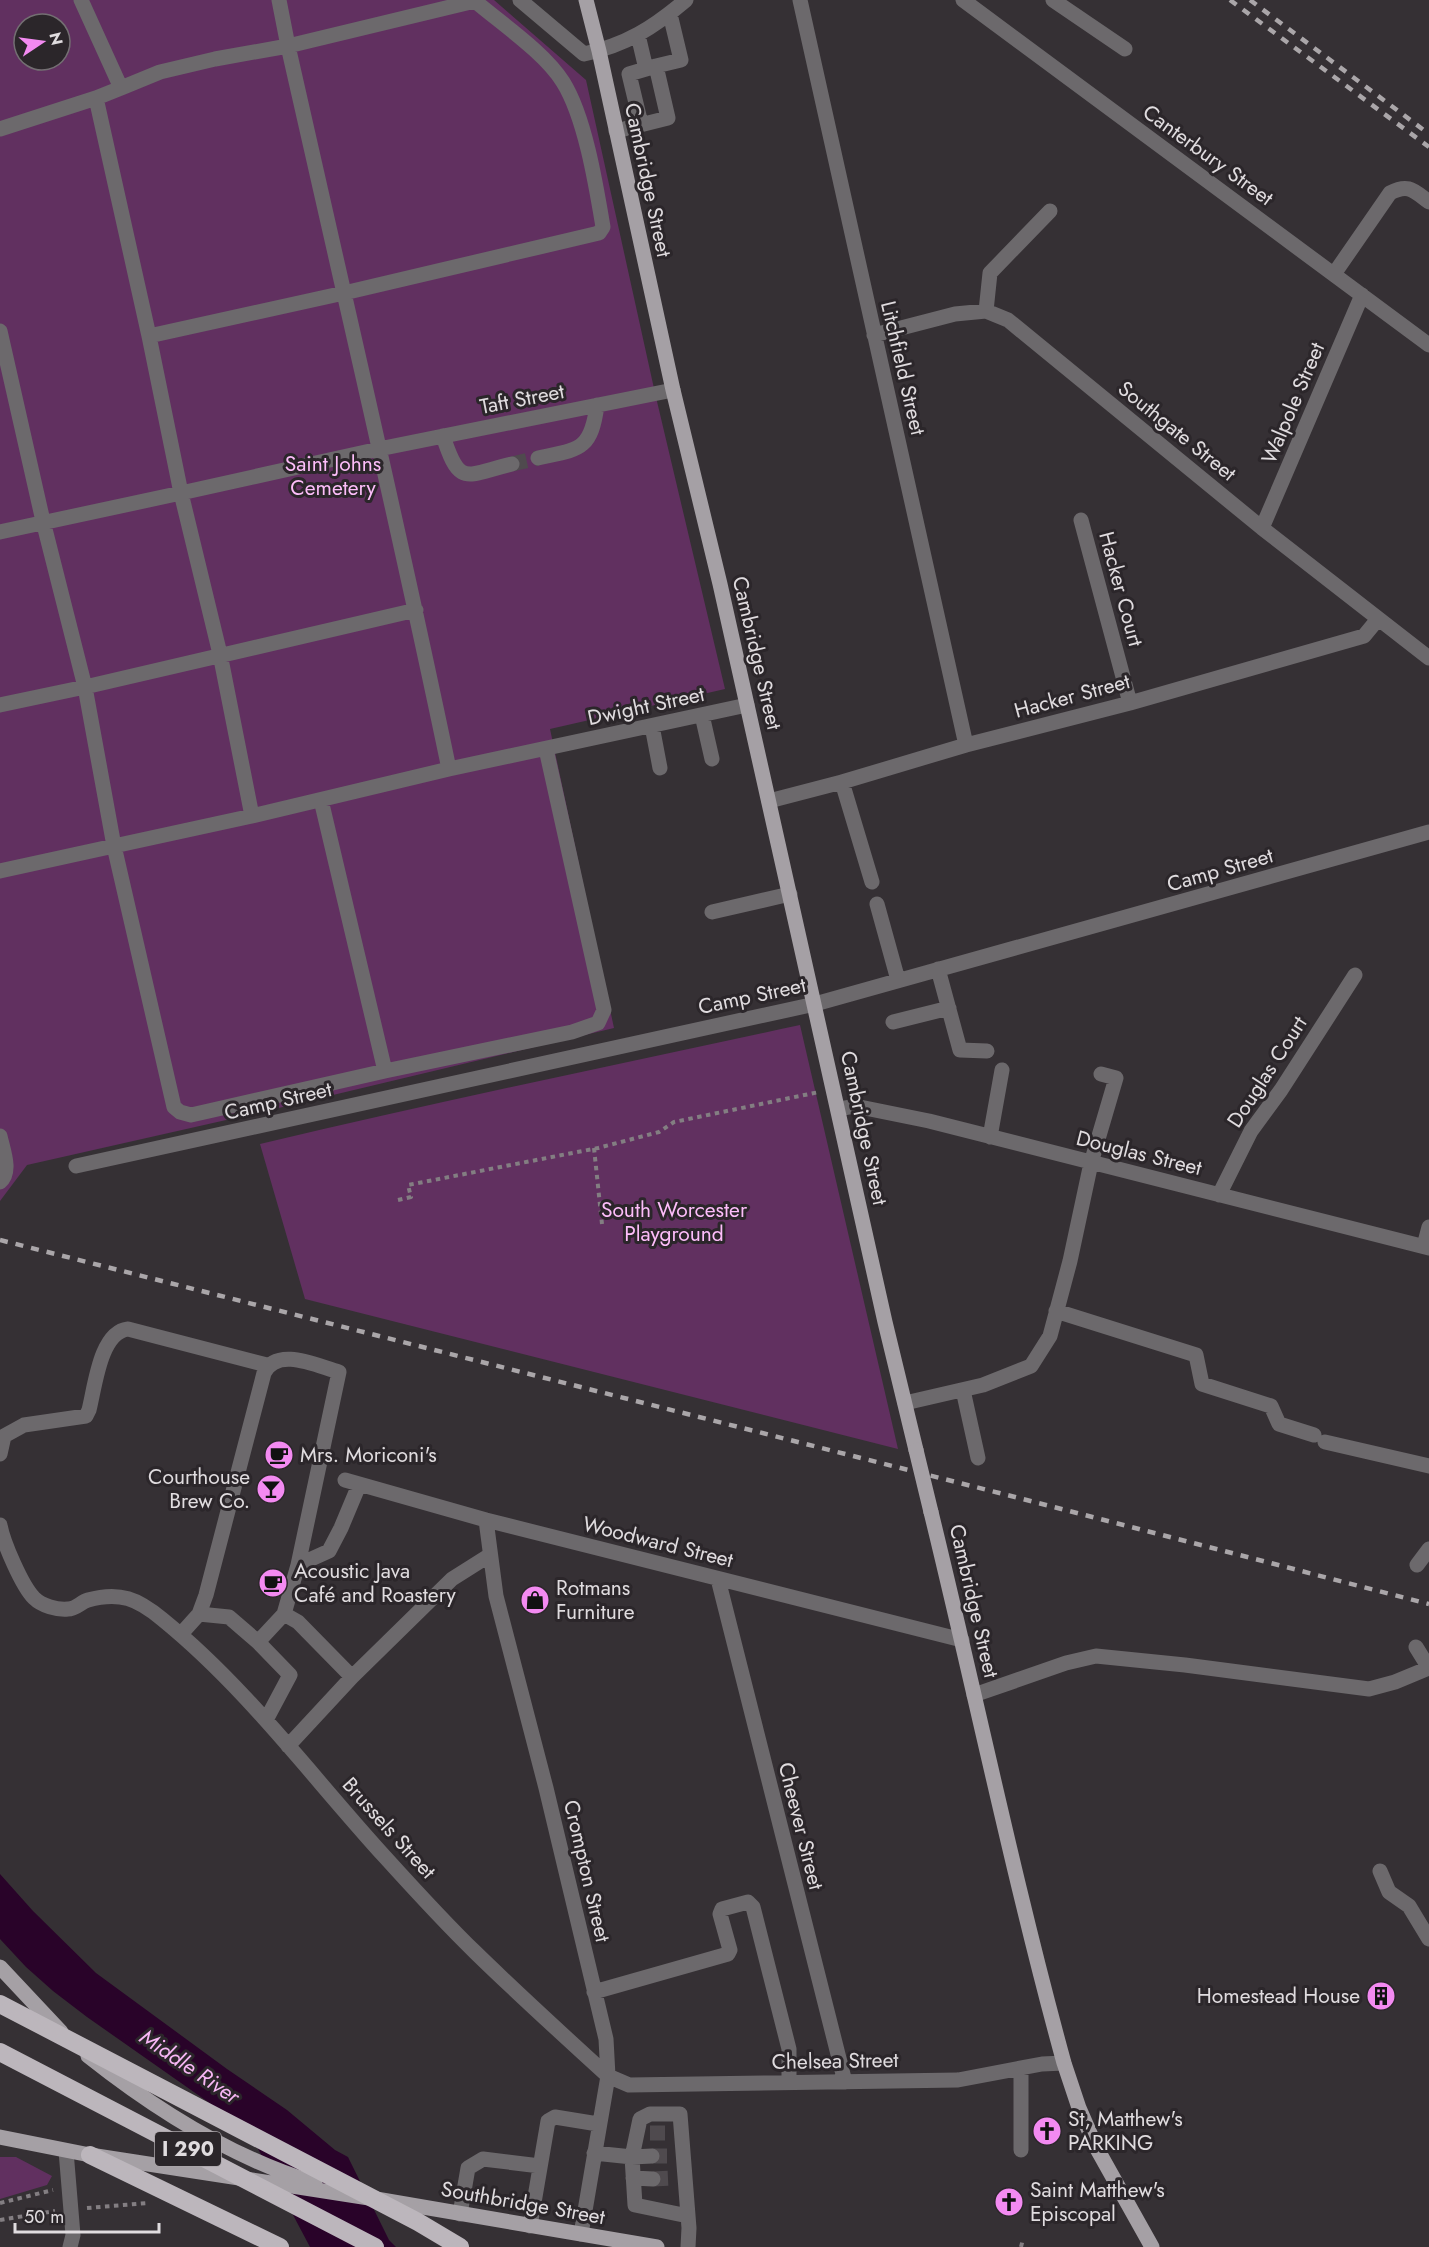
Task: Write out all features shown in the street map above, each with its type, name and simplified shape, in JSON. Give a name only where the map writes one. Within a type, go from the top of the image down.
[{"type":"highway","name":"I 290","points":[[4,2006],[418,2222],[460,2247]]},
{"type":"highway","name":"I 290","points":[[0,2052],[375,2247]]},
{"type":"highway","points":[[90,2155],[280,2247]]},
{"type":"main road","name":"Cambridge Street","points":[[586,0],[905,1403],[1023,1904],[1064,2063],[1079,2108],[1096,2147],[1152,2247]]},
{"type":"main road","name":"Southbridge Street","points":[[0,1967],[62,2033],[114,2076],[194,2129],[251,2158],[312,2182],[382,2200]]},
{"type":"main road","name":"Southbridge Street","points":[[0,2137],[66,2151],[260,2183],[382,2200],[657,2247]]},
{"type":"street","points":[[81,0],[121,88]]},
{"type":"street","points":[[279,0],[416,610],[448,769]]},
{"type":"street","points":[[0,129],[96,98],[160,72],[288,46],[475,0],[542,58],[562,80],[572,99],[584,139],[603,227],[599,233],[149,336]]},
{"type":"street","points":[[520,0],[584,54],[625,43],[670,14],[686,0]]},
{"type":"street","name":"Litchfield Street","points":[[800,0],[966,745]]},
{"type":"street","name":"Canterbury Street","points":[[963,0],[1429,345]]},
{"type":"street","points":[[1053,0],[1125,49]]},
{"type":"street","points":[[641,124],[629,74],[681,60],[670,14]]},
{"type":"street","points":[[616,131],[668,118],[638,35]]},
{"type":"street","points":[[96,98],[182,493],[220,654],[252,816]]},
{"type":"street","points":[[1334,274],[1390,193],[1400,187],[1411,189],[1429,202]]},
{"type":"street","points":[[874,335],[956,314],[986,311],[990,273],[1050,211]]},
{"type":"street","name":"Walpole Street","points":[[1262,528],[1362,295]]},
{"type":"street","name":"Southgate Street","points":[[986,311],[1008,320],[1262,528],[1429,658]]},
{"type":"street","points":[[0,331],[43,521],[85,687],[114,846],[165,1072],[174,1107],[180,1112],[191,1115],[572,1032],[598,1023],[604,1010],[550,748]]},
{"type":"street","name":"Taft Street","points":[[0,532],[379,449],[673,390]]},
{"type":"street","points":[[538,458],[582,446],[595,423],[597,405]]},
{"type":"street","points":[[443,436],[452,462],[458,471],[466,474],[512,464]]},
{"type":"street","name":"Hacker Court","points":[[1081,520],[1130,703]]},
{"type":"street","points":[[0,705],[416,610]]},
{"type":"street","name":"Hacker Street","points":[[769,801],[966,745],[1130,703],[1364,636],[1378,620]]},
{"type":"street","name":"Dwight Street","points":[[0,872],[252,816],[448,769],[747,705]]},
{"type":"street","points":[[702,715],[712,759]]},
{"type":"street","points":[[652,726],[660,768]]},
{"type":"street","points":[[842,782],[872,882]]},
{"type":"street","points":[[321,800],[385,1071]]},
{"type":"street","name":"Camp Street","points":[[76,1166],[815,1004],[1429,832]]},
{"type":"street","points":[[712,912],[790,894]]},
{"type":"street","points":[[877,904],[898,980]]},
{"type":"street","points":[[938,969],[960,1050],[987,1051]]},
{"type":"street","name":"Douglas Court","points":[[1219,1195],[1251,1131],[1281,1090],[1355,975]]},
{"type":"street","points":[[893,1022],[949,1008]]},
{"type":"street","points":[[990,1137],[1002,1070]]},
{"type":"street","points":[[905,1403],[983,1385],[1031,1366],[1050,1336],[1070,1261],[1091,1163],[1116,1078],[1101,1074]]},
{"type":"street","name":"Douglas Street","points":[[839,1109],[855,1106],[874,1109],[1426,1247]]},
{"type":"street","points":[[0,1136],[6,1167],[4,1179],[0,1182]]},
{"type":"street","points":[[1426,1247],[1429,1227]]},
{"type":"street","points":[[1056,1311],[1196,1355],[1202,1384],[1270,1406],[1279,1424],[1320,1438],[1429,1466]]},
{"type":"street","points":[[0,1454],[2,1435],[24,1425],[86,1416],[90,1410],[103,1353],[110,1339],[121,1330],[128,1329],[267,1365]]},
{"type":"street","points":[[182,1634],[199,1614],[206,1595],[267,1365],[275,1360],[288,1358],[339,1372],[298,1565],[284,1614],[258,1642]]},
{"type":"street","points":[[963,1389],[978,1458]]},
{"type":"street","name":"Woodward Street","points":[[298,1565],[329,1551],[341,1528],[352,1482],[486,1520],[962,1640]]},
{"type":"street","name":"Crompton Street","points":[[486,1520],[496,1596],[546,1788],[606,2039],[608,2076],[581,2234]]},
{"type":"street","name":"Brussels Street","points":[[0,1525],[24,1583],[34,1598],[42,1604],[58,1609],[72,1609],[86,1600],[126,1596],[144,1603],[182,1634],[266,1720],[384,1855],[474,1951],[608,2076]]},
{"type":"street","points":[[1417,1565],[1429,1549]]},
{"type":"street","points":[[288,1746],[352,1677],[452,1579],[490,1555]]},
{"type":"street","name":"Cheever Street","points":[[718,1579],[845,2082]]},
{"type":"street","points":[[199,1614],[229,1617],[258,1642],[290,1675],[266,1720]]},
{"type":"street","points":[[284,1614],[297,1622],[352,1677]]},
{"type":"street","points":[[974,1695],[1066,1663],[1096,1656],[1369,1689],[1395,1682],[1429,1668],[1416,1647]]},
{"type":"street","points":[[1380,1871],[1389,1892],[1409,1906],[1429,1939]]},
{"type":"street","points":[[594,1992],[728,1954],[730,1950],[720,1914],[722,1909],[748,1902],[753,1907],[789,2049],[789,2084]]},
{"type":"street","name":"Chelsea Street","points":[[608,2076],[629,2085],[958,2080],[1021,2068],[1064,2063]]},
{"type":"street","points":[[1021,2068],[1021,2150]]},
{"type":"street","points":[[688,2216],[635,2205],[632,2157],[644,2133],[640,2119],[650,2114],[680,2114],[677,2132],[678,2156],[688,2216],[688,2247]]},
{"type":"street","points":[[530,2226],[548,2121],[555,2117],[598,2124]]},
{"type":"street","points":[[66,2151],[73,2235],[70,2247]]},
{"type":"street","points":[[594,2153],[632,2157],[651,2156]]},
{"type":"street","points":[[460,2214],[468,2168],[483,2159],[540,2166]]},
{"type":"street","points":[[633,2178],[653,2178]]},
{"type":"path","points":[[398,1200],[411,1197],[408,1185],[594,1148],[659,1132],[674,1122],[820,1091]]},
{"type":"path","points":[[594,1148],[602,1224]]},
{"type":"path","points":[[0,2203],[51,2190],[69,2188]]},
{"type":"path","points":[[0,2220],[71,2209],[152,2203]]},
{"type":"path","points":[[1021,2247],[1023,2239]]},
{"type":"green space","name":"Saint Johns Cemetery","points":[[0,0],[494,0],[586,80],[655,393],[725,689],[550,729],[614,1028],[27,1165],[0,1201]]},
{"type":"green space","name":"South Worcester Playground","points":[[800,1025],[898,1449],[305,1299],[260,1144]]},
{"type":"green space","points":[[0,2157],[16,2157],[52,2176],[47,2185],[0,2199]]},
{"type":"water","name":"Middle River","points":[[0,1874],[33,1911],[96,1973],[287,2110],[335,2150],[348,2157],[389,2240],[396,2247],[310,2247],[248,2130],[53,1991],[0,1939]]},
{"type":"tunnel","points":[[512,464],[538,458]]},
{"type":"tunnel","points":[[650,2133],[672,2133]]},
{"type":"tunnel","points":[[652,2156],[673,2156]]},
{"type":"tunnel","points":[[653,2179],[674,2178]]},
{"type":"railway","points":[[1230,0],[1429,147]]},
{"type":"railway","points":[[1250,0],[1429,134]]},
{"type":"railway","points":[[0,1240],[1429,1604]]},
{"type":"place","name":"Mrs. Moriconi's","points":[[279,1455]]},
{"type":"place","name":"Courthouse Brew Co.","points":[[271,1489]]},
{"type":"place","name":"Acoustic Java Café and Roastery","points":[[273,1583]]},
{"type":"place","name":"Rotmans Furniture","points":[[535,1600]]},
{"type":"place","name":"Homestead House","points":[[1381,1996]]},
{"type":"place","name":"St, Matthew's PARKING","points":[[1047,2131]]},
{"type":"place","name":"Saint Matthew's Episcopal","points":[[1009,2202]]}]
